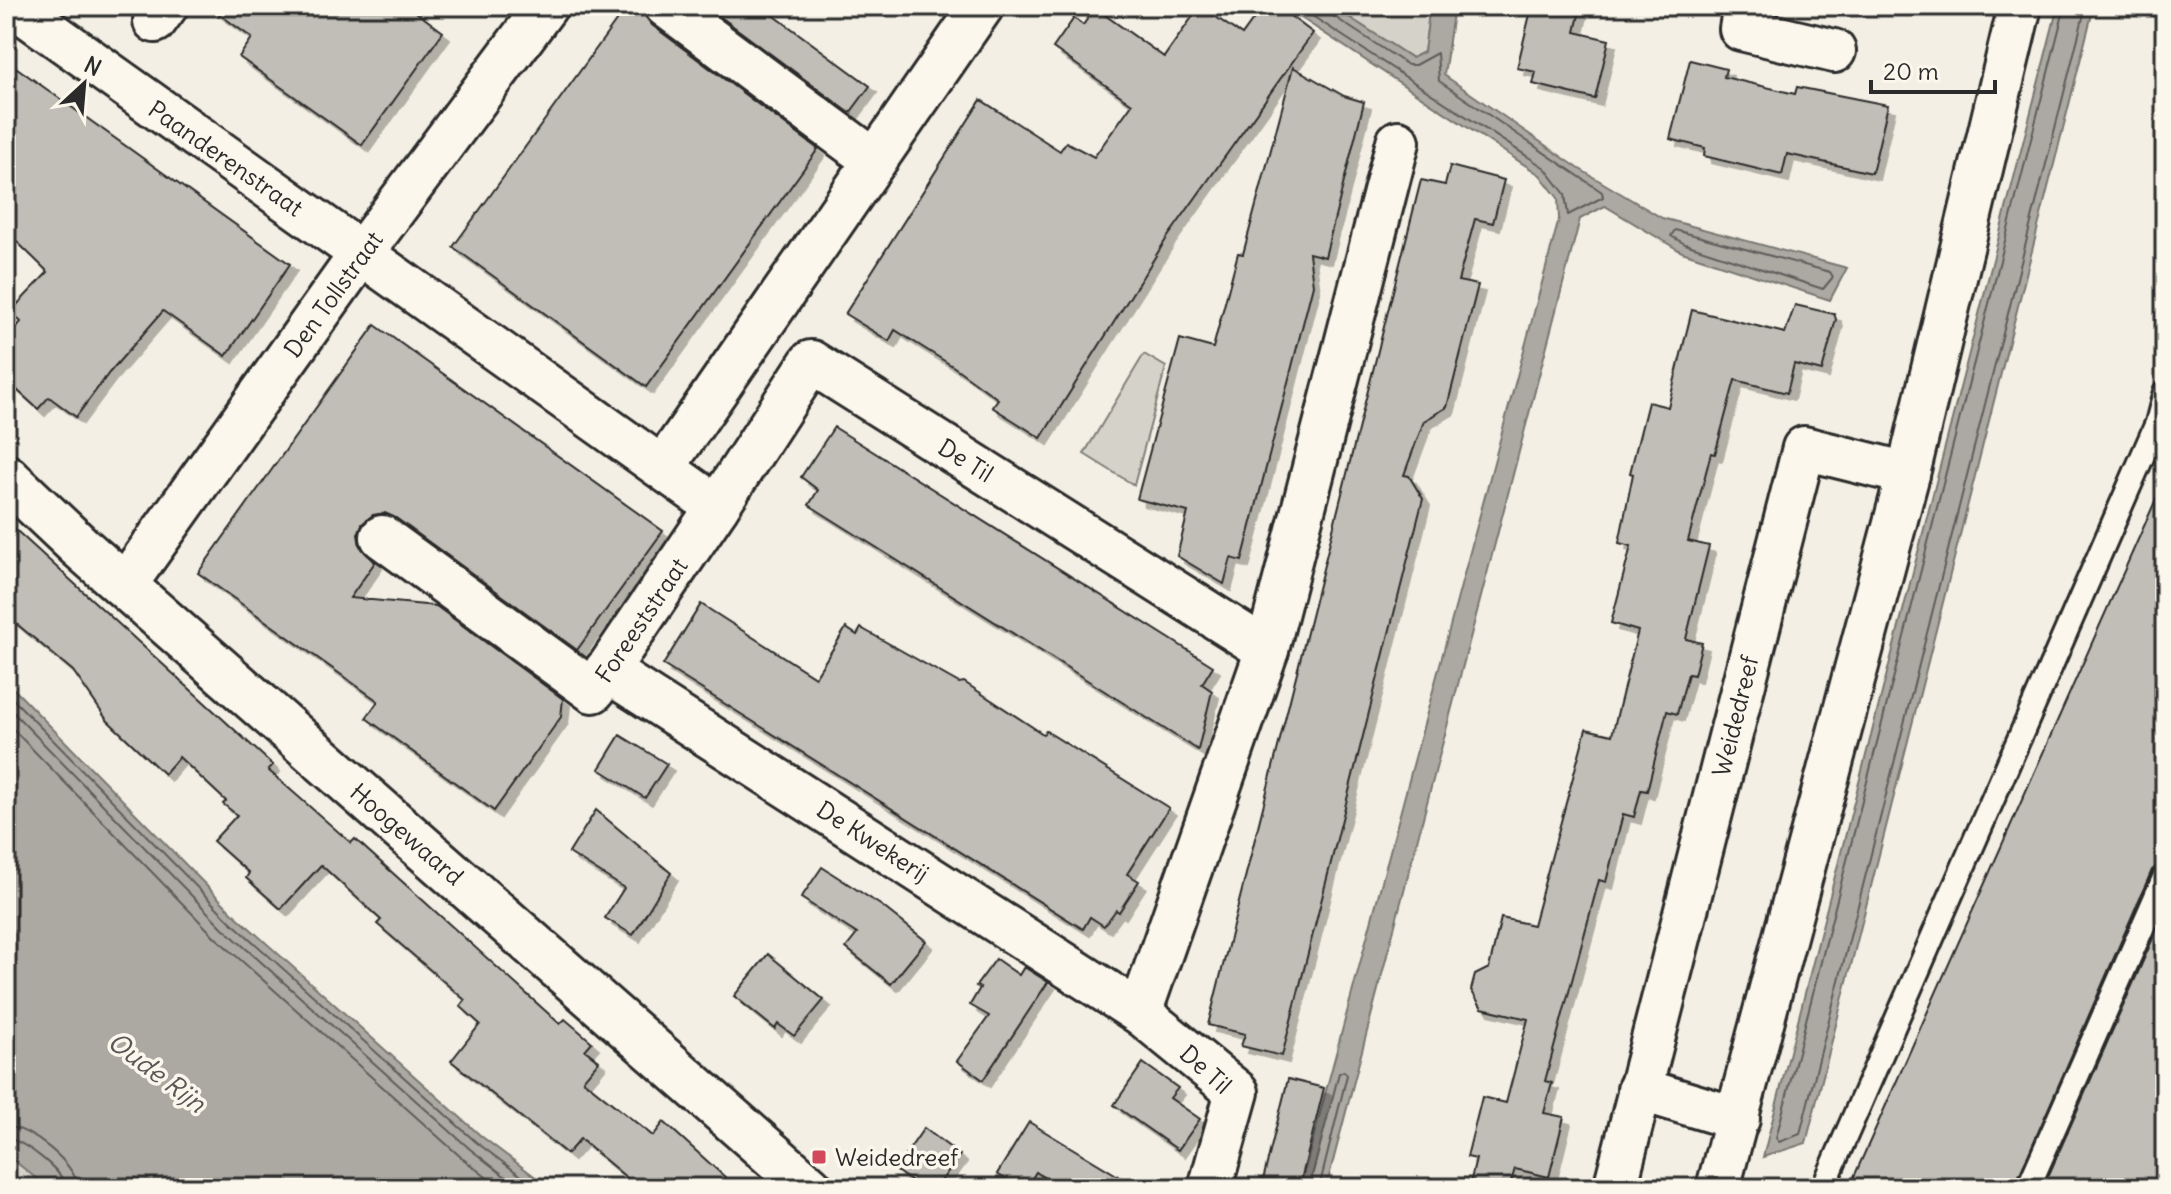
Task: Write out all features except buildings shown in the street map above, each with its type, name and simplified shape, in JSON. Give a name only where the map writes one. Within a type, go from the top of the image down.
[{"type":"street","name":"Paanderenstraat","points":[[14,6],[361,254]]},
{"type":"street","name":"Den Tollstraat","points":[[125,585],[361,254],[546,6]]},
{"type":"street","points":[[666,6],[875,161]]},
{"type":"street","points":[[664,466],[982,6]]},
{"type":"street","points":[[1745,6],[1741,29],[1834,51]]},
{"type":"street","points":[[1718,1188],[1908,474],[2020,6]]},
{"type":"street","points":[[1140,1013],[1267,650],[1398,142]]},
{"type":"street","points":[[361,254],[664,466],[717,507]]},
{"type":"street","name":"De Til","points":[[717,507],[811,362],[1267,650]]},
{"type":"street","name":"Weidedreef","points":[[1615,1188],[1804,448],[1908,474]]},
{"type":"street","name":"Hoogewaard","points":[[6,477],[810,1188]]},
{"type":"street","name":"Foreeststraat","points":[[382,537],[593,691],[717,507]]},
{"type":"street","name":"De Kwekerij","points":[[606,670],[1140,1013]]},
{"type":"street","name":"De Til","points":[[1140,1013],[1237,1092],[1210,1188]]},
{"type":"street","points":[[1639,1089],[1738,1119]]},
{"type":"lane","points":[[1823,1188],[2157,423],[2165,392]]},
{"type":"lane","points":[[2028,1188],[2165,876]]},
{"type":"shaded area","points":[[1332,6],[1430,6],[1424,52],[1412,58]]},
{"type":"shaded area","points":[[1144,354],[1166,367],[1134,485],[1084,454]]},
{"type":"shaded area","points":[[6,1154],[48,1185],[48,1188],[6,1188]]},
{"type":"water","points":[[1283,6],[1332,6],[1412,58],[1424,52],[1430,6],[1454,6],[1444,75],[1578,168],[1662,218],[1847,268],[1830,300],[1682,252],[1605,206],[1580,219],[1326,1188],[1300,1188],[1559,219],[1558,198],[1540,175]]},
{"type":"water","points":[[2058,6],[2094,6],[1806,1143],[1763,1157]]},
{"type":"water","name":"Oude Rijn","points":[[6,681],[235,915],[481,1136],[550,1188],[48,1188],[6,1154]]},
{"type":"place","name":"Weidedreef","points":[[819,1157]]}]
